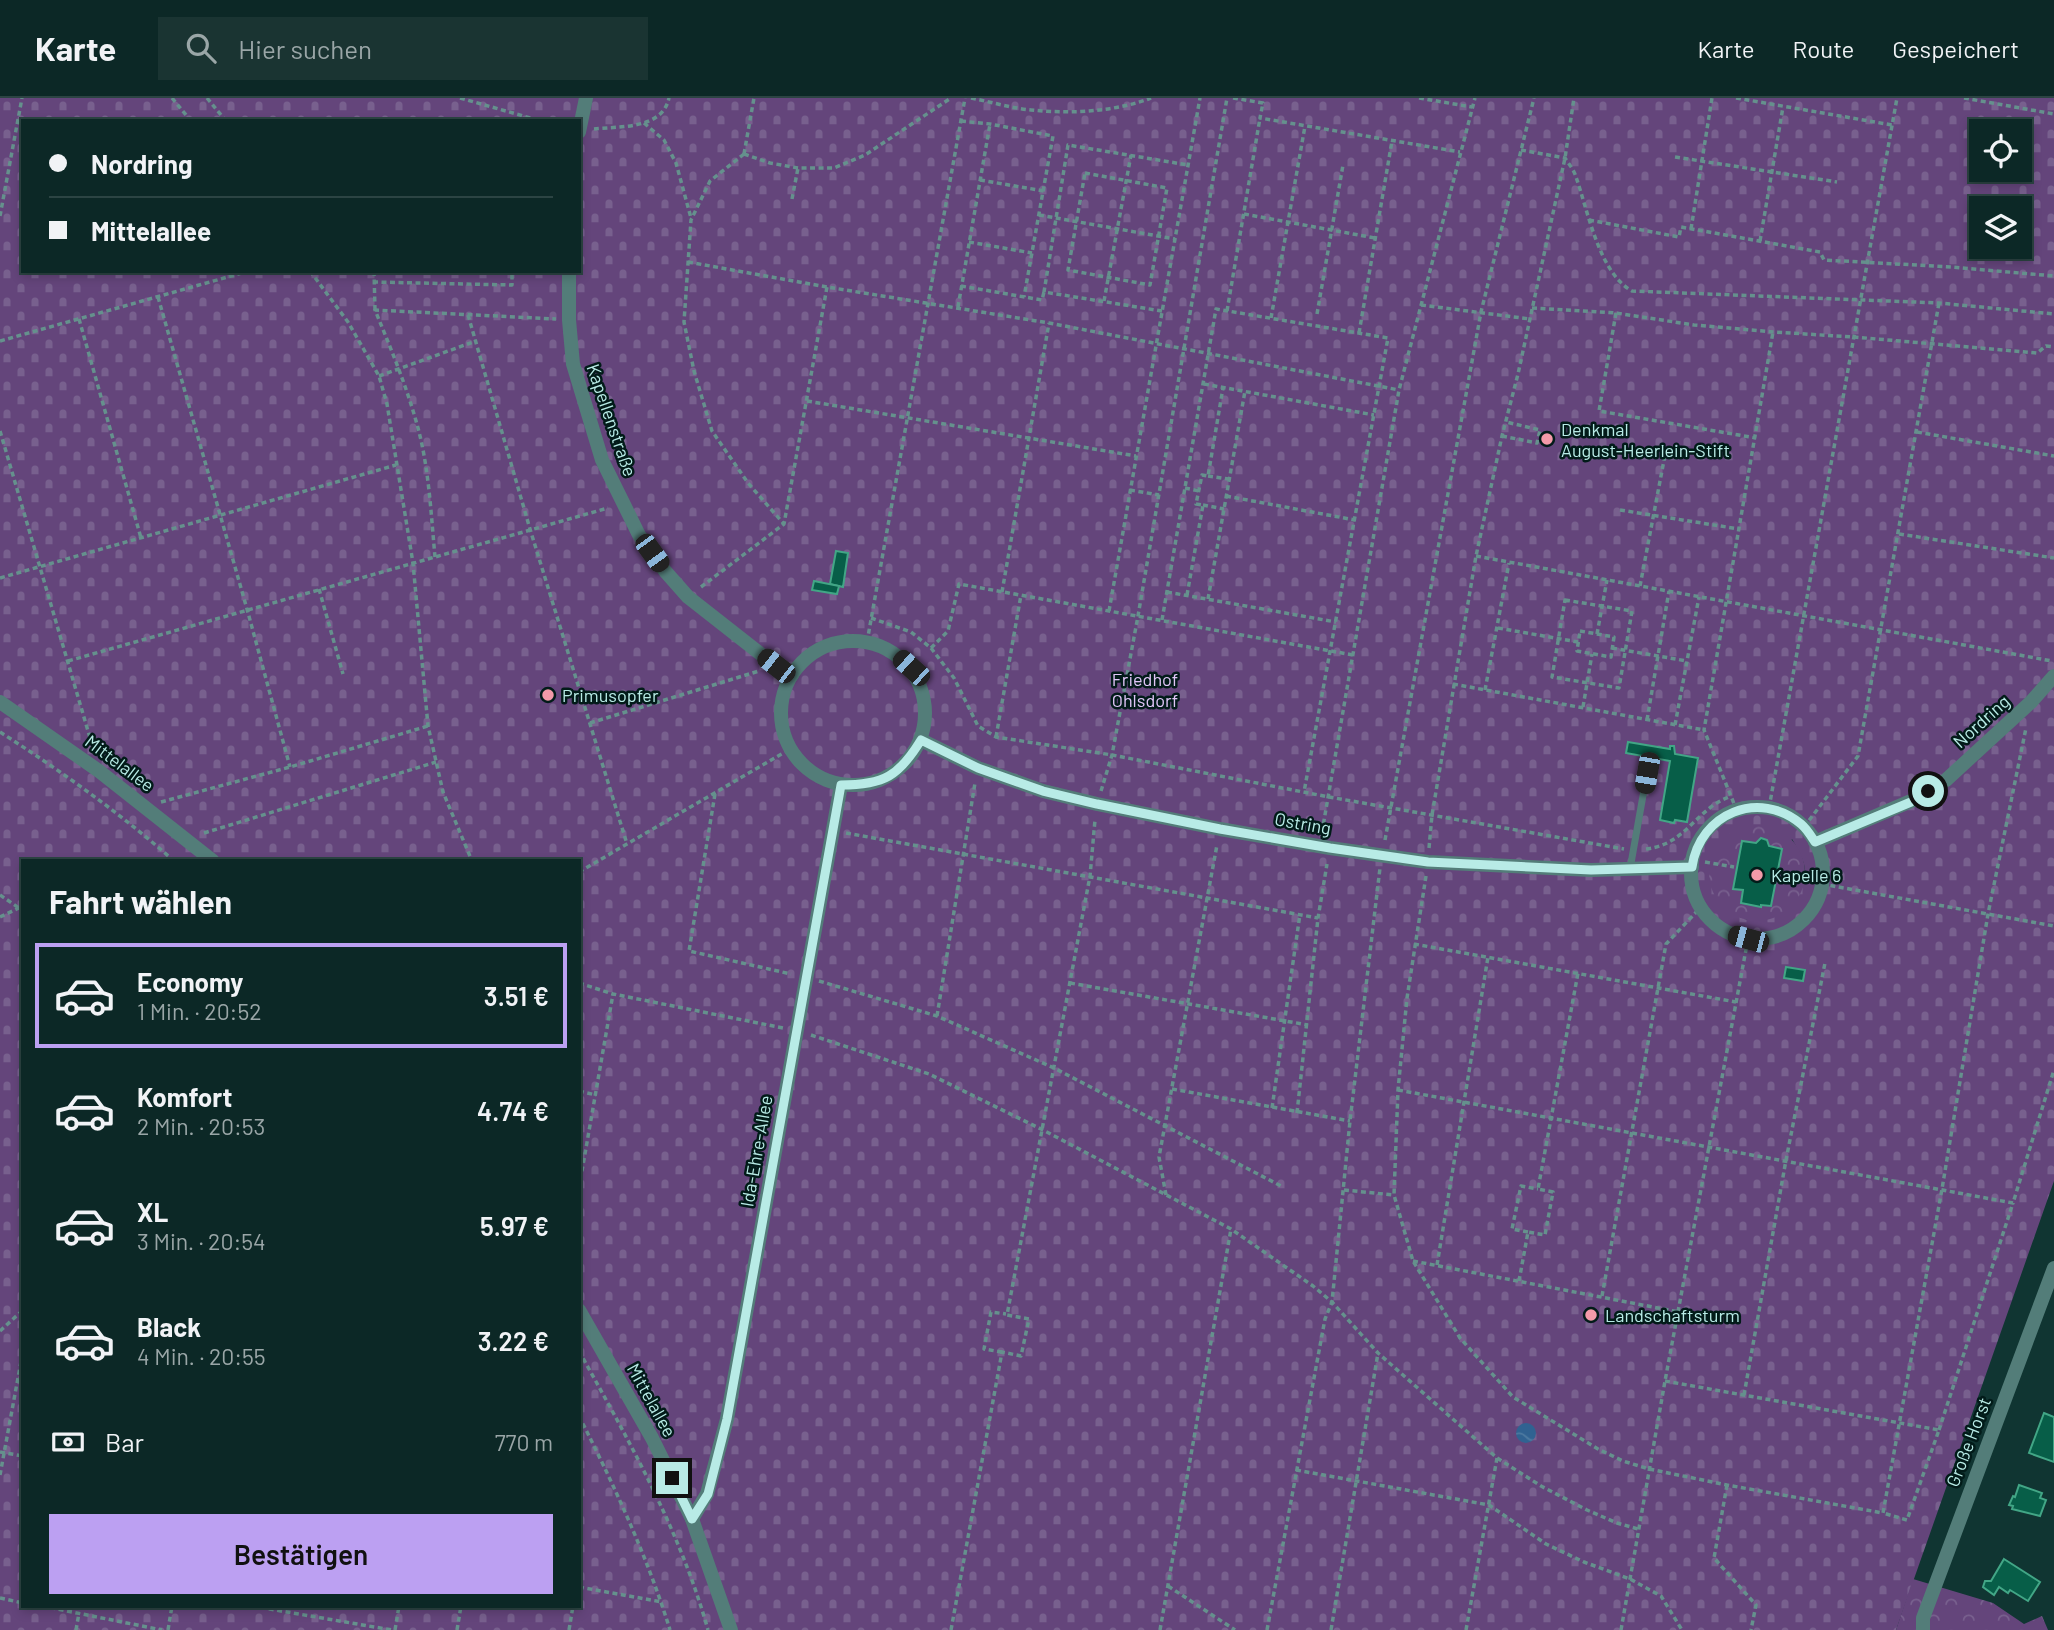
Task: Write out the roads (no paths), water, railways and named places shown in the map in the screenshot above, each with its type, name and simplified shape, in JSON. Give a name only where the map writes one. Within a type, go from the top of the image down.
[{"type":"street","points":[[581,122],[586,98]]},
{"type":"street","name":"Kapellenstraße","points":[[569,273],[573,365],[602,460],[639,535],[688,597],[776,666],[792,675]]},
{"type":"street","points":[[847,641],[867,642],[892,651],[911,668],[922,690],[926,715],[921,740],[908,761],[890,777],[866,785],[841,785],[821,778],[804,766],[790,749],[783,731],[781,712],[784,692],[792,675],[806,658],[825,646],[847,641]]},
{"type":"street","name":"Nordring","points":[[1815,842],[1911,802],[1946,780],[2031,702],[2054,676]]},
{"type":"street","name":"Mittelallee","points":[[0,702],[99,771],[211,859]]},
{"type":"street","name":"Ostring","points":[[921,740],[978,768],[1043,791],[1220,829],[1325,847],[1428,862],[1591,870],[1692,864]]},
{"type":"street","name":"Ida-Ehre-Allee","points":[[692,1519],[708,1494],[727,1419],[841,785]]},
{"type":"street","points":[[1754,807],[1769,808],[1790,816],[1804,827],[1815,842],[1822,862],[1822,884],[1818,900],[1810,914],[1798,925],[1777,936],[1748,939],[1734,935],[1709,919],[1693,888],[1692,864],[1698,844],[1721,818],[1754,807]]},
{"type":"street","name":"Große Horst","points":[[1923,1630],[1923,1618],[2054,1268]]},
{"type":"street","name":"Mittelallee","points":[[581,1314],[652,1438],[692,1519],[731,1630]]},
{"type":"lane","points":[[1630,869],[1647,773]]},
{"type":"water","points":[[1526,1423],[1533,1426],[1536,1433],[1533,1440],[1526,1443],[1519,1440],[1516,1433],[1519,1426]]},
{"type":"place","name":"Denkmal August-Heerlein-Stift","points":[[1547,439]]},
{"type":"place","name":"Primusopfer","points":[[548,695]]},
{"type":"place","name":"Kapelle 6","points":[[1757,875]]},
{"type":"place","name":"Landschaftsturm","points":[[1591,1315]]},
{"type":"park label","name":"Friedhof Ohlsdorf","points":[[1145,689]]}]
